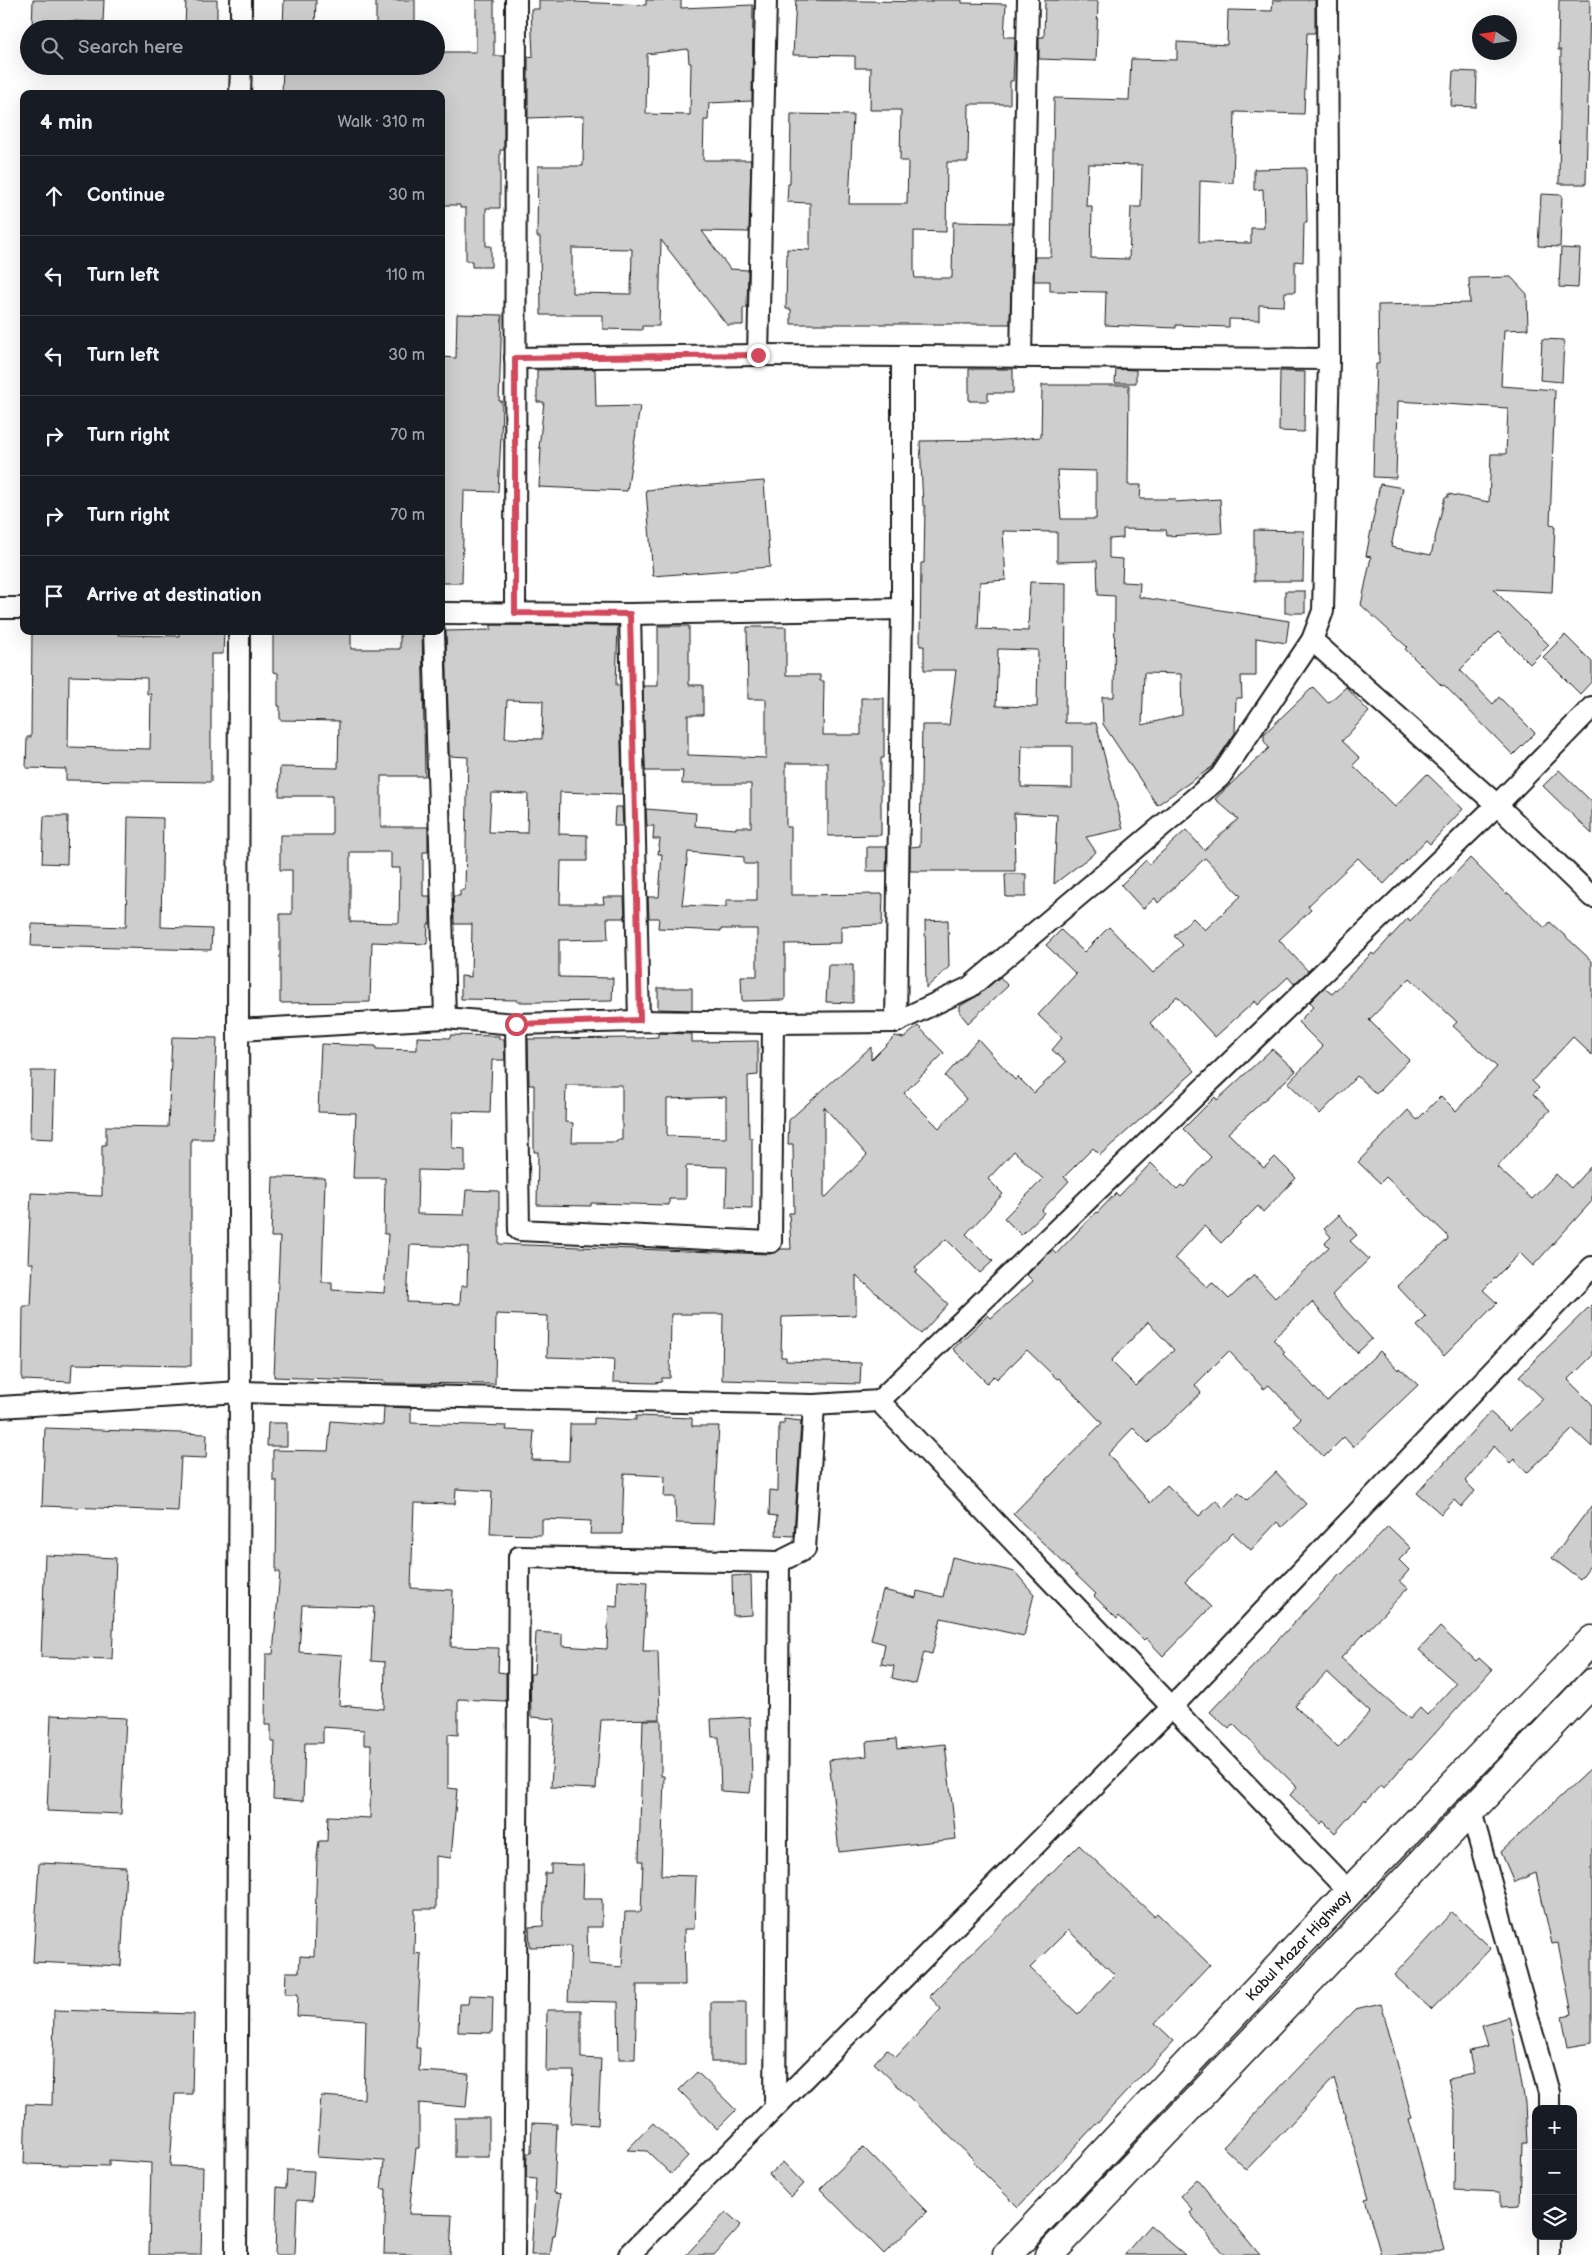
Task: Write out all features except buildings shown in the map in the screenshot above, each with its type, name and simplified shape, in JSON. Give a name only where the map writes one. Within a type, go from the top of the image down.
[{"type":"highway","name":"Kabul Mazar Highway","points":[[1007,2255],[1349,1892],[1592,1640]]},
{"type":"highway","name":"Kabul Mazar Highway","points":[[1048,2255],[1592,1683]]},
{"type":"street","points":[[241,0],[241,20]]},
{"type":"street","points":[[515,613],[516,0]]},
{"type":"street","points":[[758,355],[766,0]]},
{"type":"street","points":[[1021,356],[1028,0]]},
{"type":"street","points":[[238,1030],[445,1018],[516,1024],[640,1020],[774,1024],[896,1022],[970,987],[1220,777],[1312,640],[1323,611],[1329,359],[1327,0]]},
{"type":"street","points":[[240,75],[240,90]]},
{"type":"street","points":[[515,358],[758,355],[1329,359]]},
{"type":"street","points":[[896,1022],[902,609],[902,356]]},
{"type":"street","points":[[0,608],[20,608]]},
{"type":"street","points":[[445,613],[630,614],[902,609]]},
{"type":"street","points":[[630,614],[640,1020]]},
{"type":"street","points":[[236,2255],[240,1392],[238,1030],[239,635]]},
{"type":"street","points":[[434,635],[445,1018]]},
{"type":"street","points":[[1312,640],[1497,806],[1592,897]]},
{"type":"street","points":[[0,1407],[240,1392],[814,1406],[879,1401],[1497,806],[1592,707]]},
{"type":"street","points":[[516,1024],[518,1230],[771,1242],[774,1024]]},
{"type":"street","points":[[629,2255],[1172,1707],[1592,1267]]},
{"type":"street","points":[[879,1401],[1349,1892]]},
{"type":"street","points":[[514,2255],[518,1557],[779,1562],[805,1549],[814,1406]]},
{"type":"street","points":[[775,2106],[779,1562]]},
{"type":"street","points":[[1471,1811],[1549,2093],[1549,2105]]},
{"type":"street","points":[[1549,2240],[1549,2255]]},
{"type":"route","points":[[516,1024],[640,1020],[630,614],[515,613],[515,358],[758,355]]}]
